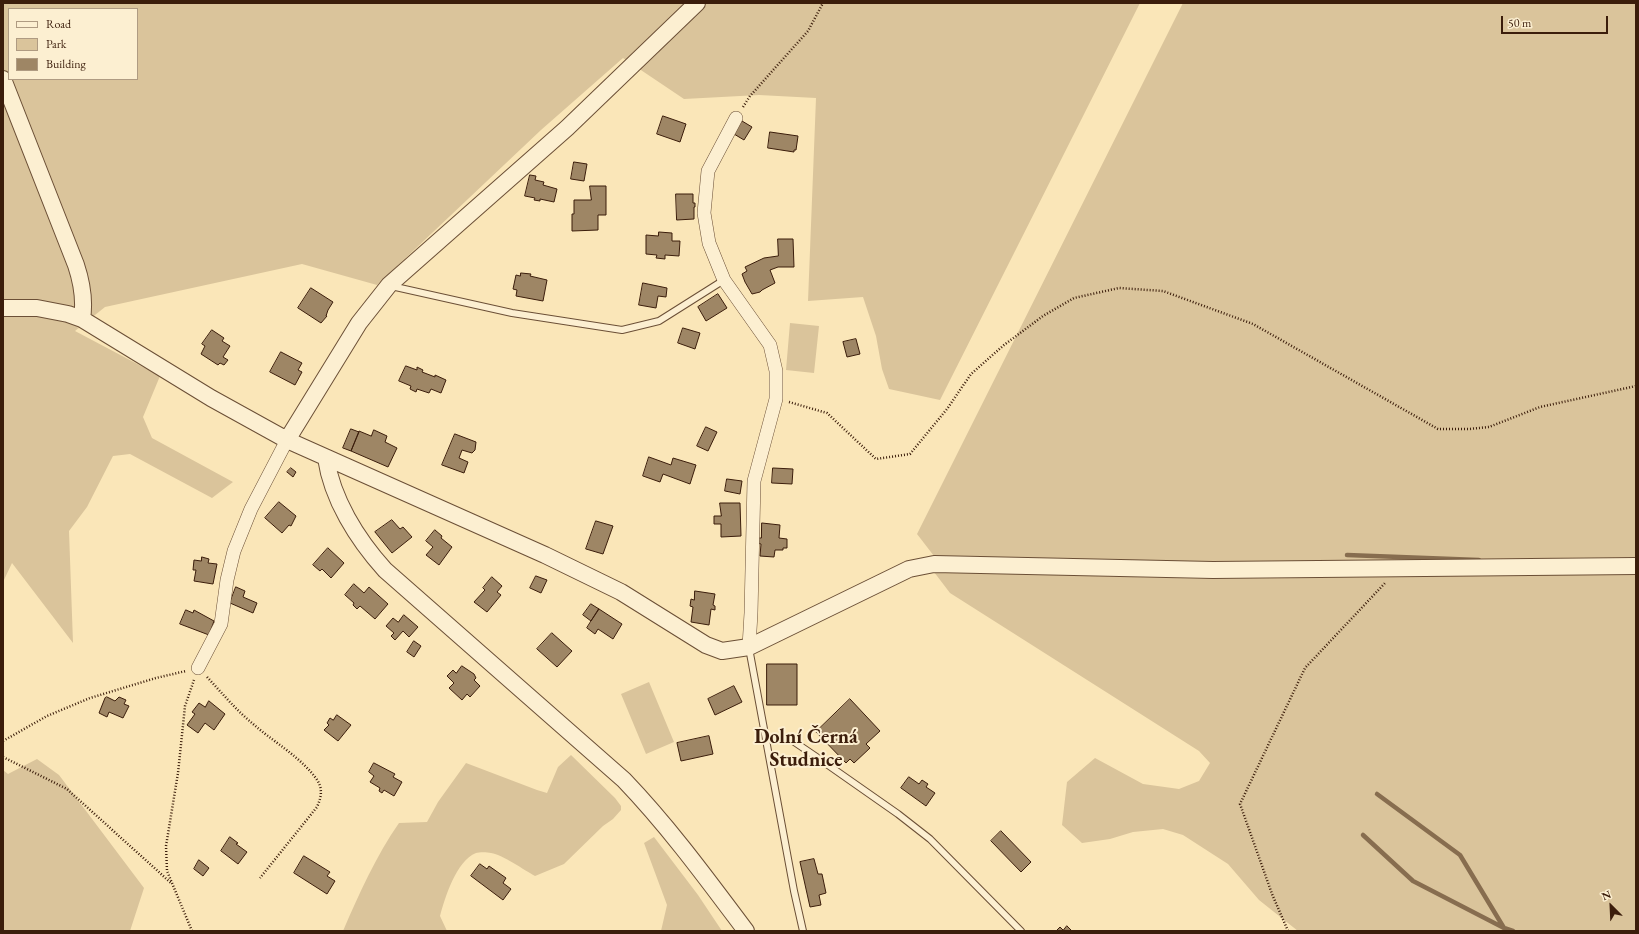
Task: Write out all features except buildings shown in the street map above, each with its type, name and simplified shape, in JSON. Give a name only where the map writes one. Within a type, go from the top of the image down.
[{"type":"street","points":[[198,668],[221,624],[227,580],[234,551],[251,509],[287,440],[359,323],[389,286],[567,128],[697,3]]},
{"type":"street","points":[[3,79],[82,282],[82,319]]},
{"type":"street","points":[[736,118],[708,170],[704,213],[709,243],[724,280],[770,345],[776,371],[776,398],[754,481],[749,647]]},
{"type":"street","points":[[3,308],[37,308],[68,314],[82,319],[212,398],[287,440],[545,555],[621,592],[706,646],[722,650],[749,647],[909,569],[934,564],[1214,570],[1636,566]]},
{"type":"street","points":[[326,458],[332,488],[352,526],[371,555],[385,570],[624,780],[651,808],[686,851],[746,931]]},
{"type":"lane","points":[[389,286],[512,312],[622,330],[659,321],[724,280]]},
{"type":"lane","points":[[749,647],[794,891],[803,931]]},
{"type":"lane","points":[[766,738],[790,739],[898,814],[930,839],[1021,931]]},
{"type":"path","points":[[736,118],[750,96],[808,31],[823,3]]},
{"type":"path","points":[[776,398],[827,414],[876,459],[910,454],[947,409],[971,374],[1004,345],[1043,316],[1074,298],[1119,288],[1163,291],[1253,324],[1438,429],[1469,429],[1489,427],[1540,407],[1636,386]]},
{"type":"path","points":[[1288,931],[1272,894],[1240,804],[1305,668],[1400,568]]},
{"type":"path","points":[[3,740],[47,716],[90,698],[156,678],[198,668]]},
{"type":"path","points":[[198,668],[251,723],[294,757],[316,777],[322,791],[321,799],[317,807],[260,878]]},
{"type":"path","points":[[192,931],[167,871],[166,846],[178,773],[184,706],[198,668]]},
{"type":"path","points":[[3,757],[67,789],[173,885]]},
{"type":"green space","points":[[3,3],[1140,3],[940,400],[889,389],[882,369],[876,336],[863,297],[808,301],[816,98],[759,95],[684,99],[623,58],[541,130],[377,285],[302,264],[105,307],[75,331],[160,376],[143,417],[152,438],[233,482],[212,498],[130,454],[113,456],[87,507],[69,531],[73,643],[12,563],[3,582]]},
{"type":"green space","points":[[1183,3],[1636,3],[1636,557],[1214,562],[934,556],[917,534]]},
{"type":"green space","points":[[790,323],[819,326],[814,373],[786,370]]},
{"type":"green space","points":[[934,572],[1213,579],[1636,574],[1636,931],[1298,931],[1259,900],[1228,864],[1183,835],[1163,829],[1133,832],[1110,839],[1082,843],[1062,825],[1067,782],[1095,758],[1143,784],[1179,789],[1199,781],[1210,763],[1199,751],[950,593]]},
{"type":"green space","points":[[649,682],[674,742],[646,754],[621,694]]},
{"type":"green space","points":[[571,755],[615,798],[621,806],[621,810],[564,864],[535,876],[496,854],[479,852],[469,857],[463,864],[448,890],[440,916],[447,931],[343,931],[375,862],[399,823],[427,822],[438,802],[466,763],[547,793],[558,767]]},
{"type":"green space","points":[[37,759],[59,775],[144,888],[130,931],[3,931],[3,770],[8,774]]},
{"type":"green space","points":[[654,837],[698,895],[722,931],[661,931],[667,905],[644,843]]},
{"type":"waterway","points":[[1347,555],[1479,560]]},
{"type":"waterway","points":[[1377,794],[1460,855],[1504,928]]},
{"type":"waterway","points":[[1363,835],[1413,881],[1504,928],[1513,931]]},
{"type":"district","name":"Dolní Černá Studnice","points":[[806,750]]}]
